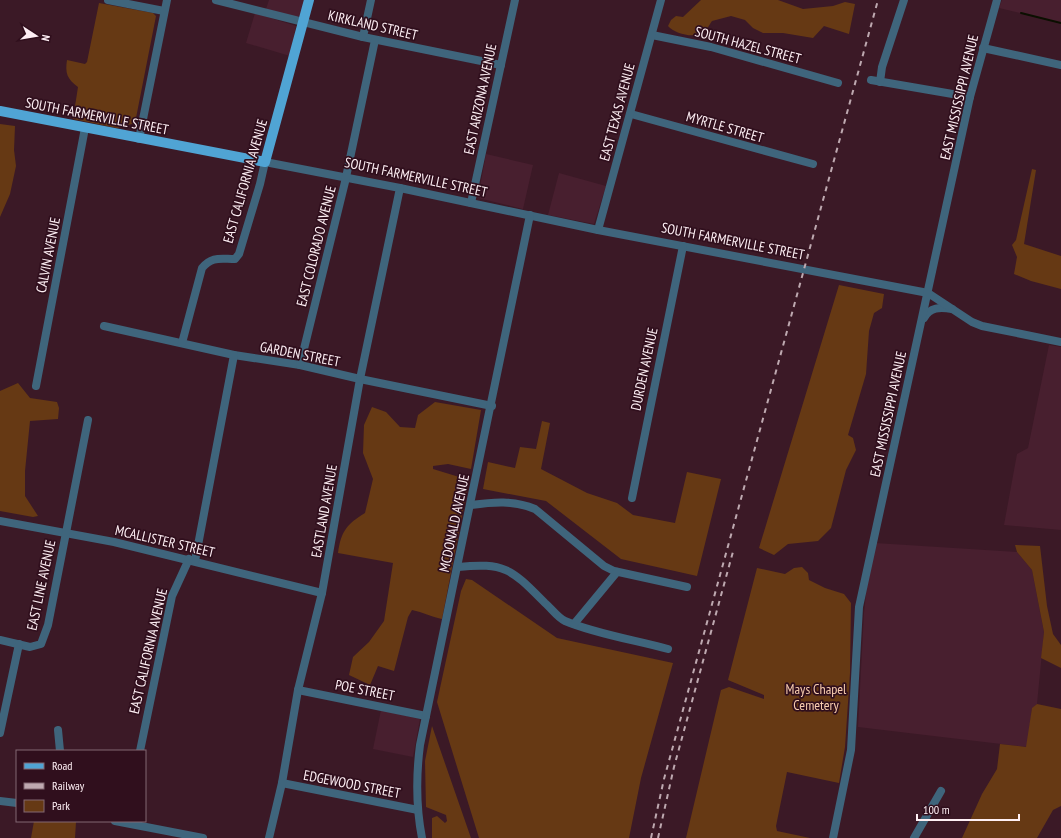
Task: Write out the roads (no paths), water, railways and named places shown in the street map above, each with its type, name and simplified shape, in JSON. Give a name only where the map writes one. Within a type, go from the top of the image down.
[{"type":"main road","name":"EAST CALIFORNIA AVENUE","points":[[265,162],[309,0]]},
{"type":"main road","name":"SOUTH FARMERVILLE STREET","points":[[0,112],[265,162]]},
{"type":"street","points":[[108,0],[164,11]]},
{"type":"street","points":[[139,138],[167,0]]},
{"type":"street","name":"KIRKLAND STREET","points":[[216,0],[375,40],[501,65]]},
{"type":"street","points":[[363,37],[371,0]]},
{"type":"street","name":"EAST ARIZONA AVENUE","points":[[471,203],[515,0]]},
{"type":"street","name":"EAST TEXAS AVENUE","points":[[598,230],[661,0]]},
{"type":"street","points":[[904,0],[876,81],[970,98]]},
{"type":"street","name":"EAST MISSISSIPPI AVENUE","points":[[833,838],[851,750],[859,607],[970,98],[982,48],[997,0]]},
{"type":"street","name":"SOUTH HAZEL STREET","points":[[652,35],[711,48],[838,83]]},
{"type":"street","name":"EAST COLORADO AVENUE","points":[[300,365],[346,177],[375,40]]},
{"type":"street","points":[[982,48],[1061,65]]},
{"type":"street","name":"MYRTLE STREET","points":[[631,114],[813,164]]},
{"type":"street","name":"CALVIN AVENUE","points":[[36,386],[85,128]]},
{"type":"street","name":"SOUTH FARMERVILLE STREET","points":[[265,162],[400,188],[598,230],[928,293]]},
{"type":"street","name":"EAST CALIFORNIA AVENUE","points":[[182,343],[202,268],[208,261],[217,258],[235,259],[238,254],[260,184],[265,162]]},
{"type":"street","name":"EASTLAND AVENUE","points":[[269,838],[282,783],[298,690],[322,593],[360,379],[400,188]]},
{"type":"street","name":"MCDONALD AVENUE","points":[[422,838],[418,810],[416,773],[426,716],[492,406],[530,215]]},
{"type":"street","name":"DURDEN AVENUE","points":[[632,498],[683,246]]},
{"type":"street","points":[[928,293],[972,322],[993,329],[1061,342]]},
{"type":"street","points":[[921,324],[926,314],[938,307],[954,310]]},
{"type":"street","name":"GARDEN STREET","points":[[104,326],[234,355],[300,365],[492,406]]},
{"type":"street","name":"EAST CALIFORNIA AVENUE","points":[[140,750],[172,596],[192,560],[234,355]]},
{"type":"street","name":"EAST LINE AVENUE","points":[[0,733],[2,710],[19,644],[30,647],[41,644],[48,625],[88,420]]},
{"type":"street","points":[[470,505],[508,502],[523,504],[535,509],[604,566],[616,572],[687,587]]},
{"type":"street","name":"MCALLISTER STREET","points":[[0,521],[192,560],[322,593]]},
{"type":"street","points":[[458,567],[479,565],[506,569],[520,578],[564,620],[574,624],[668,648]]},
{"type":"street","points":[[574,624],[616,572]]},
{"type":"street","points":[[0,640],[19,644]]},
{"type":"street","name":"POE STREET","points":[[298,690],[426,716]]},
{"type":"street","points":[[58,730],[60,750]]},
{"type":"street","name":"EDGEWOOD STREET","points":[[282,783],[418,810]]},
{"type":"street","points":[[914,838],[941,791]]},
{"type":"street","points":[[0,801],[16,803]]},
{"type":"street","points":[[126,822],[203,838]]},
{"type":"waterway","points":[[1021,13],[1061,23]]},
{"type":"railway","points":[[651,838],[664,779],[878,0]]},
{"type":"railway","points":[[658,838],[674,767],[734,548]]},
{"type":"park label","name":"Mays Chapel Cemetery","points":[[816,698]]}]
